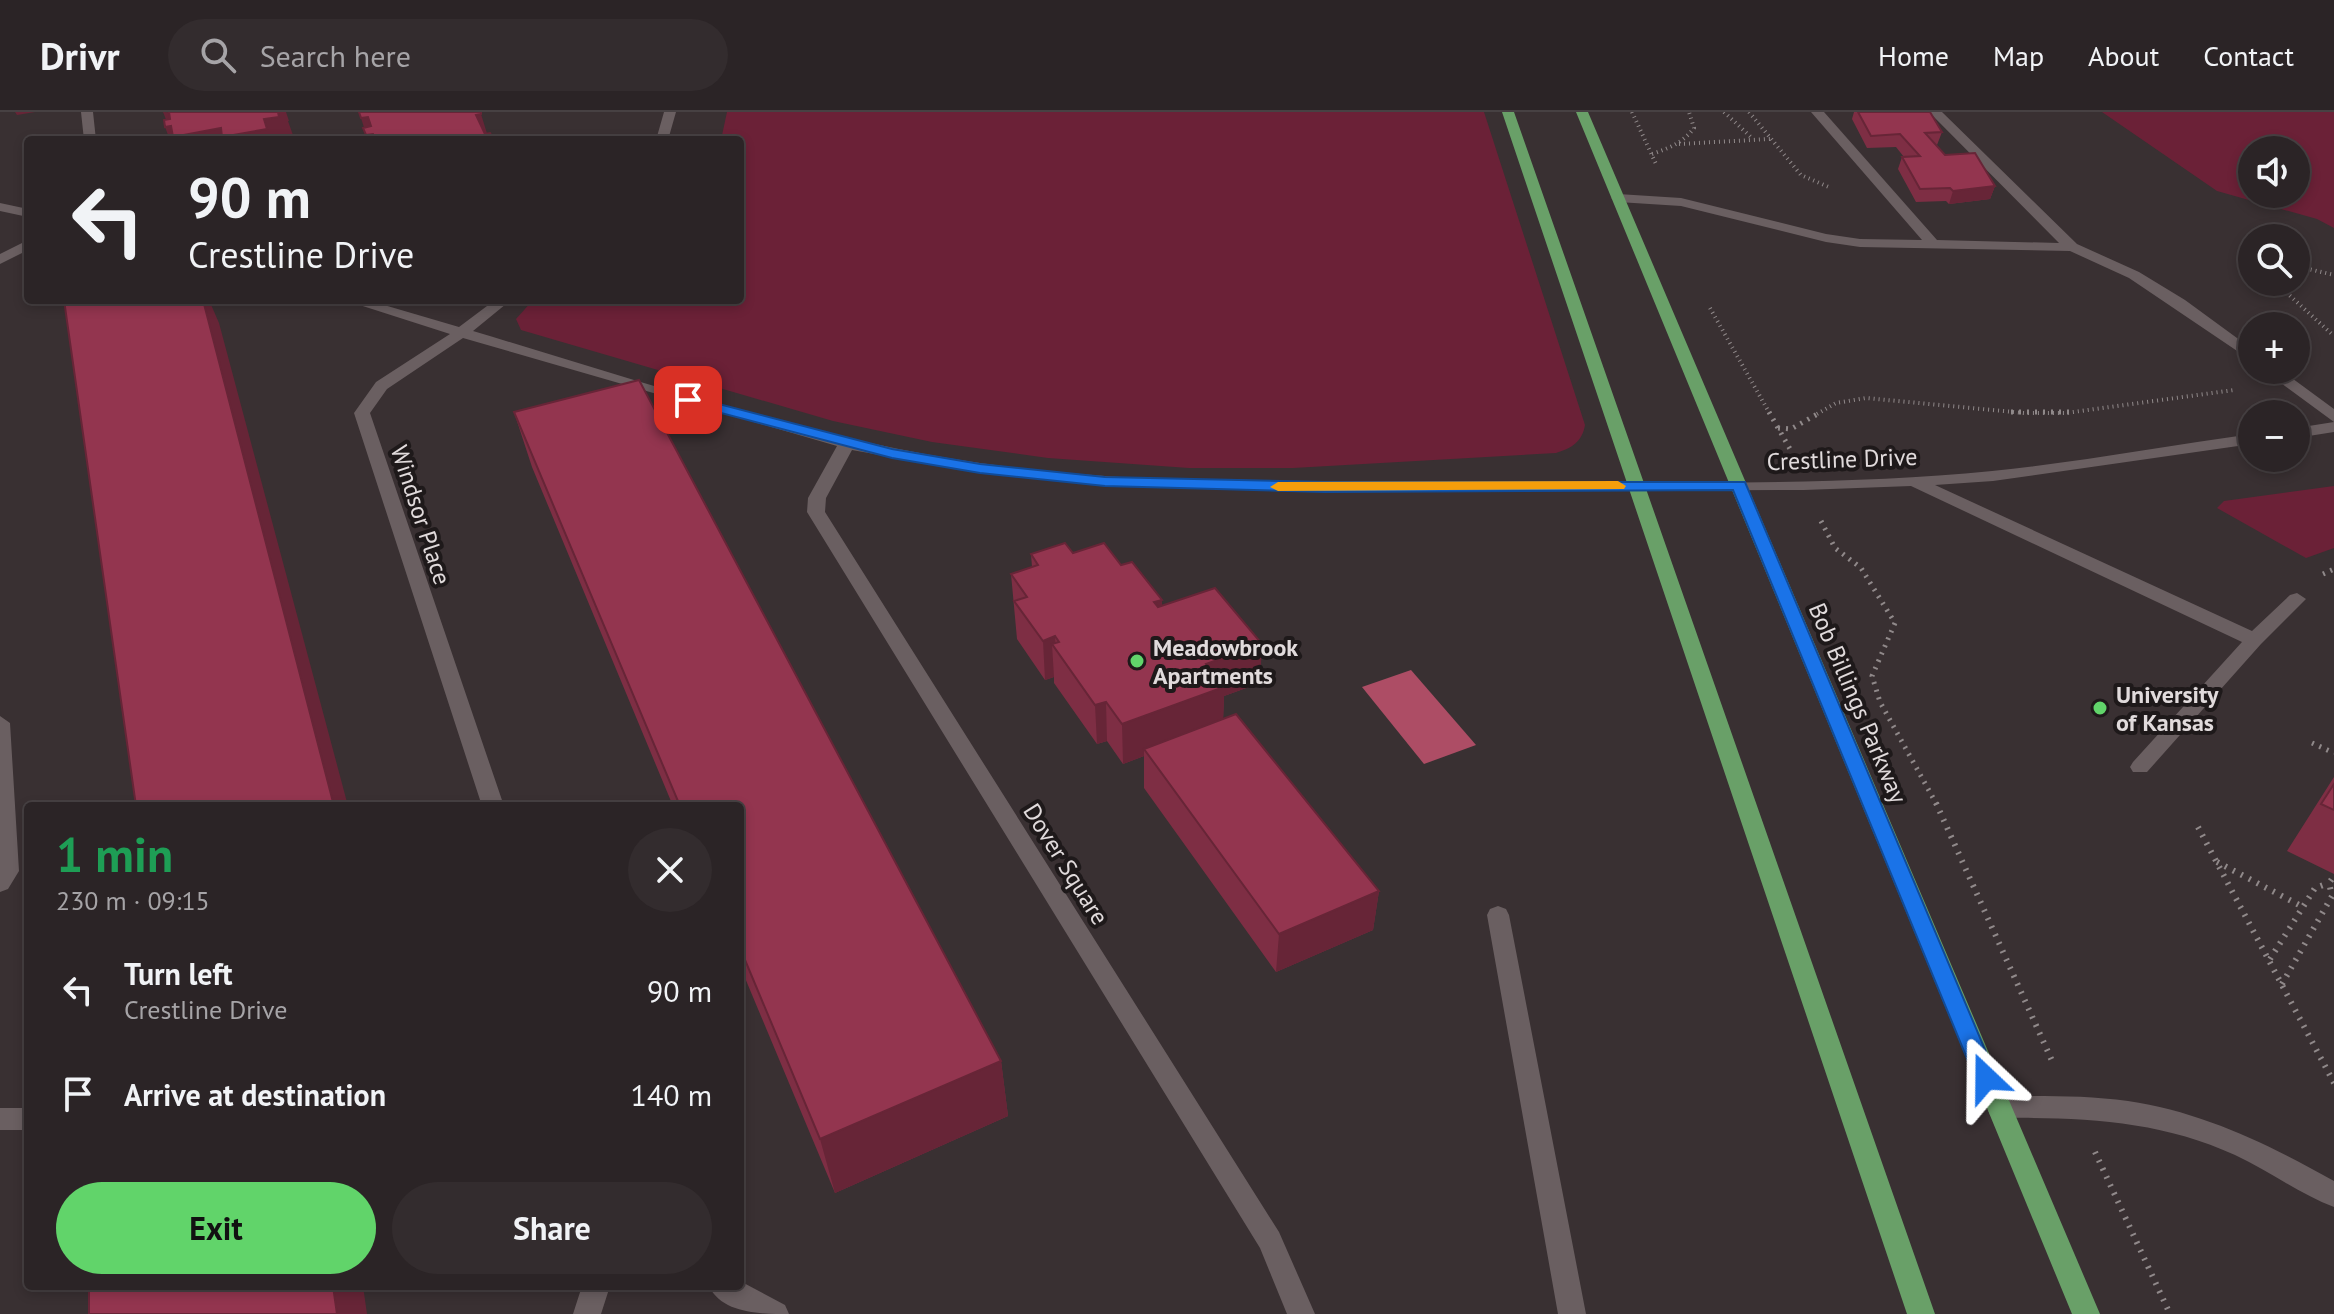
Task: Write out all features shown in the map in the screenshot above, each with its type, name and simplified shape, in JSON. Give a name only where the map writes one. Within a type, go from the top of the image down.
[{"type":"main road","points":[[1508,112],[1921,1314]]},
{"type":"main road","name":"Bob Billings Parkway","points":[[1582,112],[2086,1314]]},
{"type":"street","points":[[87,112],[90,136]]},
{"type":"street","points":[[663,136],[670,112]]},
{"type":"street","points":[[1817,112],[1934,245]]},
{"type":"street","points":[[1935,112],[2072,247],[2134,275],[2180,303],[2238,346]]},
{"type":"street","points":[[1618,198],[1681,202],[1826,238],[1934,245],[2072,247]]},
{"type":"street","points":[[0,207],[24,212]]},
{"type":"street","points":[[0,260],[24,246]]},
{"type":"street","name":"Crestline Drive","points":[[364,304],[847,444],[980,468],[1105,481],[1310,487],[1914,481],[1993,476],[2238,441]]},
{"type":"street","name":"Windsor Place","points":[[492,802],[362,413],[373,394],[388,378],[420,363],[499,304]]},
{"type":"street","points":[[2291,384],[2334,417]]},
{"type":"street","points":[[2310,431],[2334,427]]},
{"type":"street","name":"Dover Square","points":[[847,444],[817,498],[816,512],[1270,1241],[1287,1274],[1301,1314]]},
{"type":"street","points":[[1914,481],[2254,640]]},
{"type":"street","points":[[2140,767],[2254,640],[2297,599]]},
{"type":"street","points":[[0,723],[8,871],[0,883]]},
{"type":"street","points":[[1498,915],[1572,1314]]},
{"type":"street","points":[[1999,1107],[2074,1107],[2147,1115],[2233,1141],[2334,1195]]},
{"type":"street","points":[[0,1119],[24,1119]]},
{"type":"street","points":[[587,1314],[595,1290]]},
{"type":"street","points":[[730,1290],[775,1314]]},
{"type":"path","points":[[1632,112],[1660,174]]},
{"type":"path","points":[[1679,144],[1694,128],[1689,112]]},
{"type":"path","points":[[1724,112],[1754,140]]},
{"type":"path","points":[[1749,112],[1801,175],[1840,191]]},
{"type":"path","points":[[1652,154],[1679,144],[1771,139]]},
{"type":"path","points":[[2310,269],[2334,275]]},
{"type":"path","points":[[2290,296],[2334,336]]},
{"type":"path","points":[[1708,304],[1791,451]]},
{"type":"path","points":[[1778,428],[1791,429],[1836,403],[1866,398],[2024,413],[2066,413],[2274,384]]},
{"type":"path","points":[[1822,523],[1835,548],[1861,568],[1895,623],[1872,676],[1880,702],[1927,784],[2170,1314]]},
{"type":"path","points":[[2322,575],[2334,569]]},
{"type":"path","points":[[2312,743],[2334,753]]},
{"type":"path","points":[[2198,827],[2334,1083]]},
{"type":"path","points":[[2217,862],[2301,906]]},
{"type":"path","points":[[2270,960],[2301,906],[2315,888],[2329,883],[2334,876]]},
{"type":"path","points":[[2282,984],[2332,896],[2329,883]]},
{"type":"shaded area","points":[[727,112],[1484,112],[1585,425],[1584,431],[1575,444],[1556,453],[1293,468],[1189,468],[1048,458],[932,442],[833,421],[521,330],[516,319],[529,304],[744,304],[744,136],[722,136]]},
{"type":"shaded area","points":[[2102,112],[2334,112],[2334,228],[2317,219],[2278,208],[2310,208],[2310,136],[2238,136],[2238,197],[2217,191]]},
{"type":"shaded area","points":[[2334,486],[2334,548],[2306,558],[2217,508],[2224,501]]},
{"type":"shaded area","points":[[1411,670],[1476,745],[1424,764],[1362,687]]},
{"type":"building","points":[[169,112],[278,112],[279,117],[264,119],[267,129],[228,136],[222,136],[221,128],[173,136],[171,126],[165,127],[164,120],[170,119]]},
{"type":"building","points":[[359,112],[481,112],[476,115],[485,134],[492,136],[366,135],[363,128],[371,126],[368,117],[361,118]]},
{"type":"building","points":[[1858,112],[1930,112],[1942,132],[1925,133],[1945,155],[1975,153],[1995,186],[1953,191],[1950,188],[1920,189],[1902,157],[1920,156],[1900,134],[1871,136]]},
{"type":"building","points":[[65,304],[204,304],[333,802],[135,802]]},
{"type":"building","points":[[639,380],[1001,1061],[820,1139],[744,958],[744,802],[678,802],[514,412]]},
{"type":"building","name":"Meadowbrook Apartments","points":[[1065,543],[1073,553],[1104,543],[1121,565],[1132,562],[1162,600],[1154,602],[1158,607],[1215,588],[1262,644],[1206,664],[1224,687],[1122,724],[1106,702],[1095,705],[1052,644],[1059,642],[1055,636],[1043,641],[1014,601],[1027,597],[1011,574],[1038,565],[1031,554]]},
{"type":"building","points":[[1236,714],[1379,891],[1279,934],[1144,749]]},
{"type":"building","points":[[2334,784],[2334,810],[2321,804]]},
{"type":"building","points":[[89,1290],[334,1290],[337,1314],[89,1314]]},
{"type":"slow traffic","points":[[1278,487],[1618,486]]},
{"type":"place","name":"Meadowbrook Apartments","points":[[1137,661]]},
{"type":"place","name":"University of Kansas","points":[[2100,708]]},
{"type":"route","points":[[688,400],[892,454],[980,468],[1105,481],[1196,486],[1325,487],[1739,485],[1986,1078]]}]
